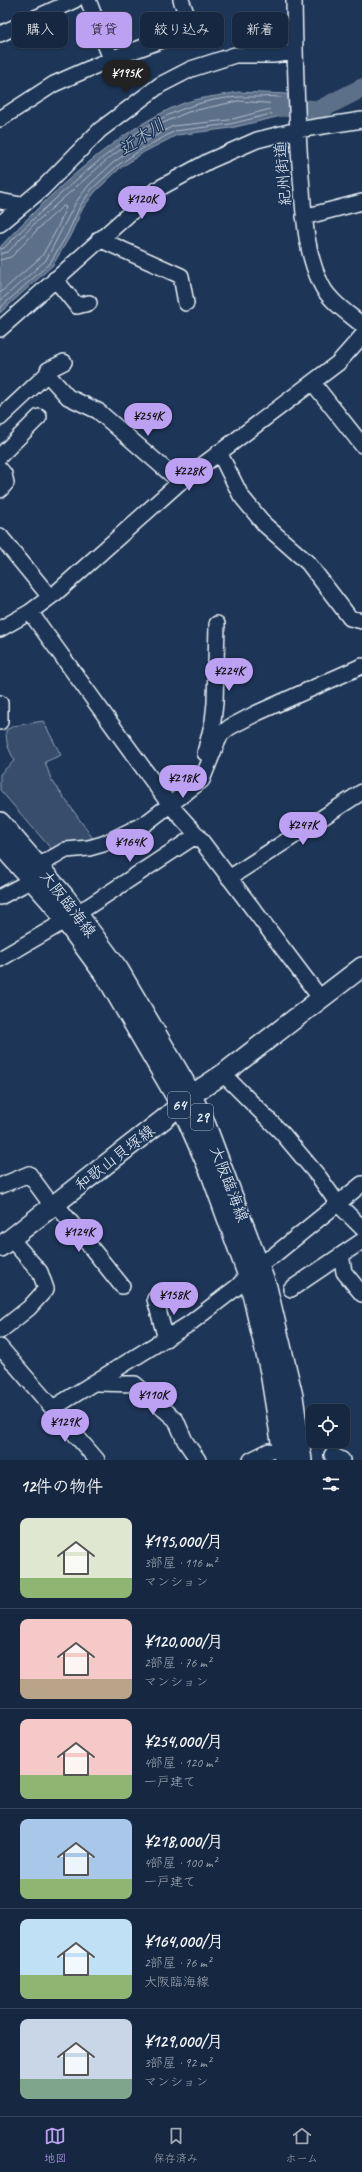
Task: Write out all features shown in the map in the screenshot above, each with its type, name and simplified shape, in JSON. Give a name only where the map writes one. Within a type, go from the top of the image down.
[{"type":"main road","name":"大阪臨海線","points":[[0,822],[35,873],[123,976],[184,1081],[185,1100],[204,1120],[254,1270],[270,1372],[276,1455]]},
{"type":"main road","name":"大阪臨海線","points":[[0,844],[35,873]]},
{"type":"main road","name":"和歌山貝塚線","points":[[6,1243],[158,1124],[185,1100],[223,1074],[362,967]]},
{"type":"main road","name":"大阪臨海線","points":[[254,1270],[267,1287],[292,1396],[302,1460]]},
{"type":"street","points":[[0,34],[75,0]]},
{"type":"street","points":[[88,0],[111,59]]},
{"type":"street","points":[[0,119],[54,84],[111,59],[184,32],[188,18],[181,0]]},
{"type":"street","name":"紀州街道","points":[[294,0],[294,55],[297,129],[304,217],[311,256],[321,285],[330,297],[362,326]]},
{"type":"street","points":[[0,224],[42,189],[100,130],[160,85],[191,69],[235,55],[294,55]]},
{"type":"street","points":[[0,329],[99,239],[156,190],[209,161],[257,140],[297,129],[362,120]]},
{"type":"street","points":[[0,201],[21,206]]},
{"type":"street","points":[[304,217],[362,202]]},
{"type":"street","points":[[99,239],[181,276],[186,303]]},
{"type":"street","points":[[54,280],[77,306],[89,303]]},
{"type":"street","points":[[0,629],[30,612],[50,597],[180,482],[338,363],[362,326]]},
{"type":"street","points":[[0,418],[48,374],[48,370],[64,362]]},
{"type":"street","points":[[48,374],[68,396],[98,411],[180,482]]},
{"type":"street","points":[[313,383],[362,445]]},
{"type":"street","points":[[0,456],[39,417]]},
{"type":"street","points":[[219,452],[241,496],[250,508],[265,525],[308,563],[350,618],[362,621]]},
{"type":"street","points":[[0,469],[4,474],[6,483],[0,490]]},
{"type":"street","points":[[0,536],[50,597]]},
{"type":"street","points":[[30,612],[170,805],[196,835],[321,999]]},
{"type":"street","points":[[209,763],[204,751],[213,721],[217,624]]},
{"type":"street","points":[[0,898],[66,850],[89,848],[120,837],[146,823],[202,780],[221,734],[230,727],[362,666]]},
{"type":"street","points":[[0,703],[0,722]]},
{"type":"street","points":[[229,878],[362,792]]},
{"type":"street","points":[[0,959],[58,925],[70,915],[196,835]]},
{"type":"street","points":[[223,1074],[282,1133],[319,1177],[338,1204],[362,1228]]},
{"type":"street","points":[[0,1186],[28,1174],[122,1286]]},
{"type":"street","points":[[53,1408],[97,1383],[189,1324],[362,1184]]},
{"type":"street","points":[[291,1289],[362,1241]]},
{"type":"street","points":[[0,1331],[29,1308],[46,1289],[40,1272],[6,1243]]},
{"type":"street","points":[[341,1255],[344,1272],[362,1294]]},
{"type":"street","points":[[155,1299],[166,1339]]},
{"type":"street","points":[[0,1347],[97,1460]]},
{"type":"street","points":[[130,1361],[135,1384],[176,1420],[185,1441],[198,1460]]},
{"type":"street","points":[[97,1383],[135,1384]]},
{"type":"street","points":[[251,1460],[276,1455]]},
{"type":"shaded area","points":[[43,721],[61,755],[45,762],[51,779],[94,840],[54,852],[0,790],[0,774],[15,760],[8,746],[6,730],[14,726]]},
{"type":"water","points":[[238,92],[288,94],[289,114],[231,128],[177,135],[144,152],[119,169],[95,192],[83,208],[70,236],[53,265],[0,313],[0,247],[40,206],[85,165],[109,146],[159,114],[191,101]]},
{"type":"waterway","name":"近木川","points":[[279,107],[319,110],[362,88]]}]
